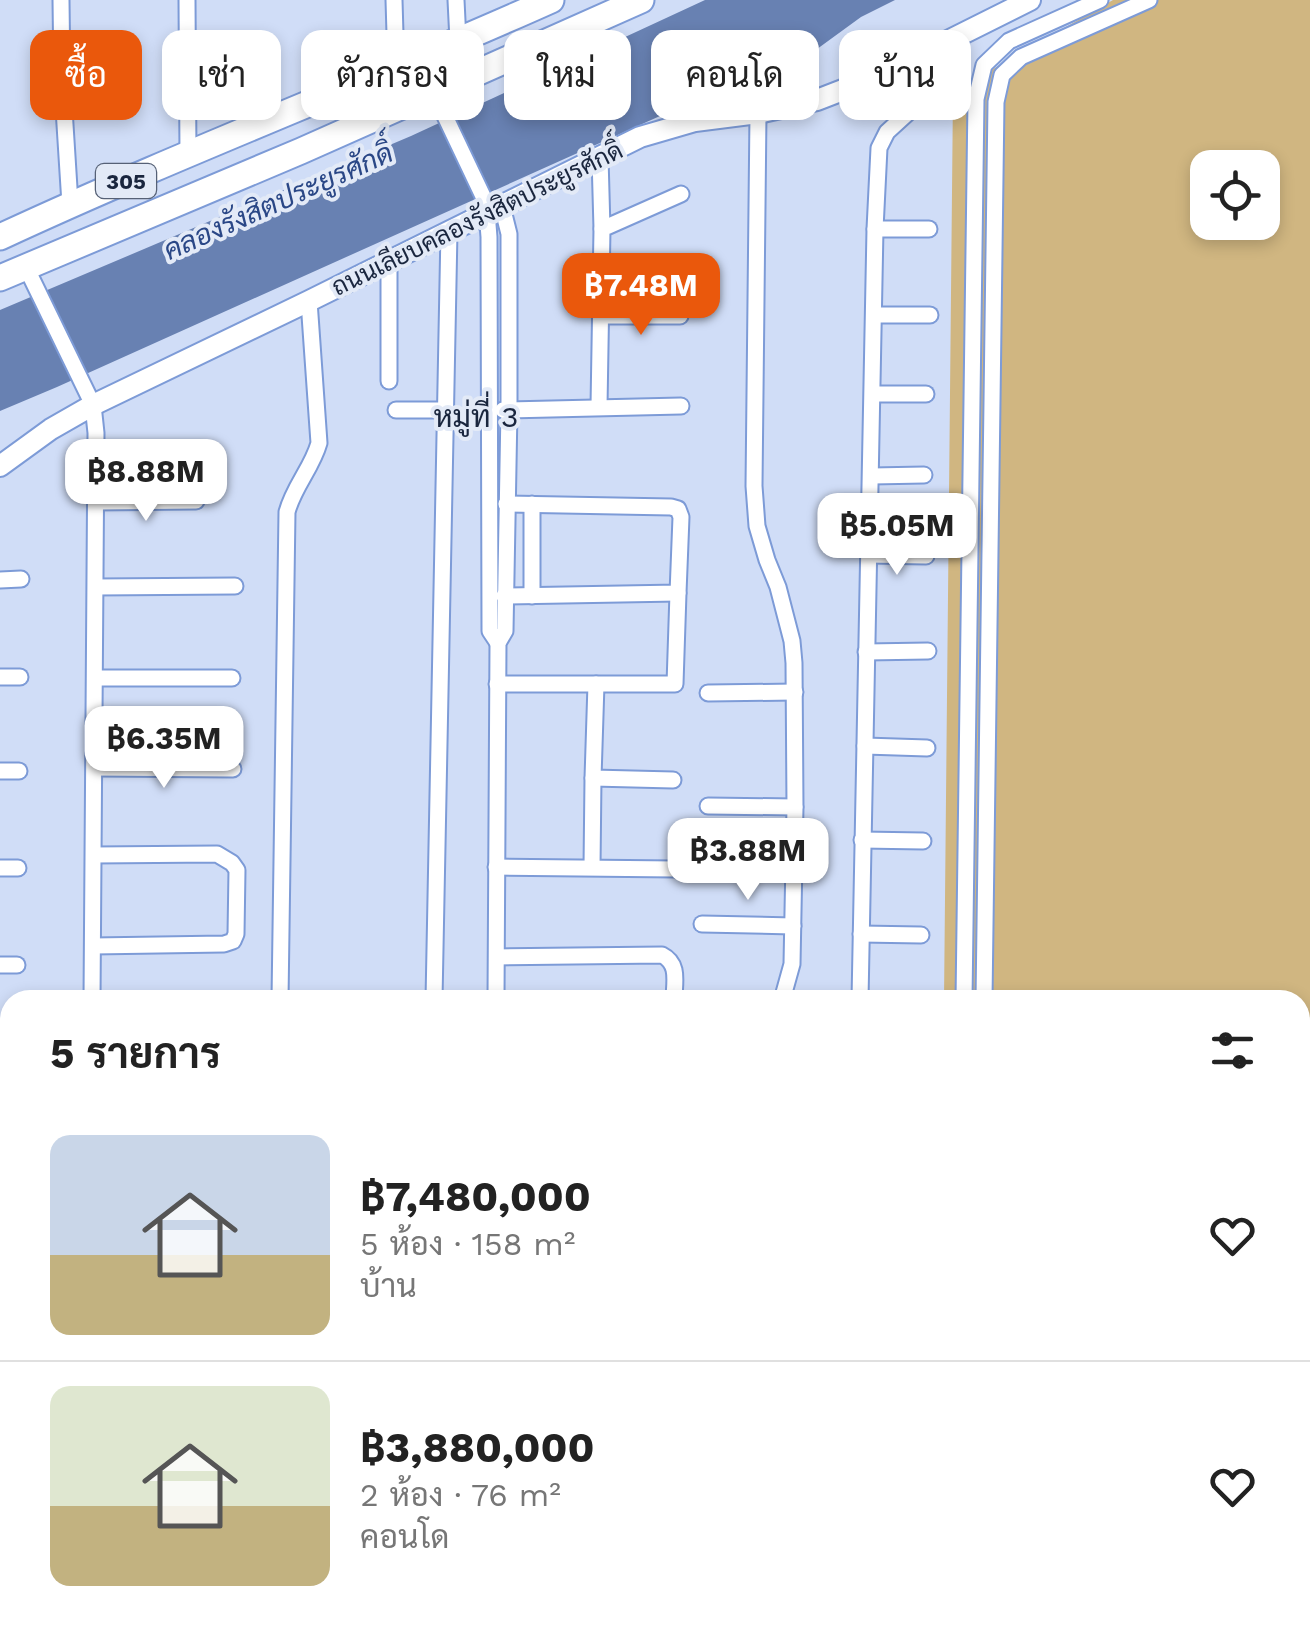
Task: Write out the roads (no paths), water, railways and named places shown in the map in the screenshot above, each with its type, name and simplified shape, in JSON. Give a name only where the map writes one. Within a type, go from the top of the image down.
[{"type":"main road","name":"305","points":[[483,30],[551,0]]},
{"type":"main road","name":"305","points":[[484,75],[641,0]]},
{"type":"main road","name":"305","points":[[0,236],[301,108]]},
{"type":"main road","points":[[285,115],[301,150]]},
{"type":"main road","name":"305","points":[[0,278],[29,274],[301,150],[379,120]]},
{"type":"street","points":[[61,0],[70,204]]},
{"type":"street","points":[[188,0],[188,155]]},
{"type":"street","points":[[394,0],[395,30]]},
{"type":"street","points":[[456,0],[457,30]]},
{"type":"street","name":"ถนนเลียบคลองรังสิตประยูรศักดิ์","points":[[970,30],[1030,0]]},
{"type":"street","points":[[964,990],[976,99],[984,64],[1009,41],[1100,0]]},
{"type":"street","points":[[984,990],[996,102],[1002,75],[1020,58],[1149,0]]},
{"type":"street","points":[[447,120],[508,234],[505,631],[498,643],[497,684],[496,990]]},
{"type":"street","name":"ถนนเลียบคลองรังสิตประยูรศักดิ์","points":[[0,466],[88,396],[309,301],[491,207],[640,137],[703,120]]},
{"type":"street","points":[[758,120],[754,486],[766,560],[778,587],[792,641],[795,692],[792,964],[785,990]]},
{"type":"street","points":[[860,990],[875,230],[879,148],[901,120]]},
{"type":"street","points":[[599,406],[600,157]]},
{"type":"street","points":[[602,229],[681,194]]},
{"type":"street","points":[[491,207],[490,631],[498,643]]},
{"type":"street","points":[[875,230],[929,229]]},
{"type":"street","points":[[434,990],[449,231]]},
{"type":"street","points":[[389,260],[389,381]]},
{"type":"street","points":[[974,265],[994,266]]},
{"type":"street","points":[[29,274],[88,396],[96,433],[92,990]]},
{"type":"street","points":[[280,990],[288,512],[292,493],[315,459],[319,443],[309,301]]},
{"type":"street","points":[[874,314],[930,315]]},
{"type":"street","points":[[601,316],[680,316]]},
{"type":"street","points":[[872,394],[926,394]]},
{"type":"street","points":[[489,410],[681,406]]},
{"type":"street","points":[[396,410],[445,410]]},
{"type":"street","points":[[872,476],[924,476]]},
{"type":"street","points":[[96,502],[196,501]]},
{"type":"street","points":[[497,684],[675,684],[678,508],[506,504]]},
{"type":"street","points":[[532,504],[532,596]]},
{"type":"street","points":[[969,542],[989,542]]},
{"type":"street","points":[[869,555],[926,556]]},
{"type":"street","points":[[0,580],[21,579]]},
{"type":"street","points":[[96,587],[235,586]]},
{"type":"street","points":[[504,596],[678,593]]},
{"type":"street","points":[[866,652],[928,651]]},
{"type":"street","points":[[0,677],[20,677]]},
{"type":"street","points":[[96,678],[232,678]]},
{"type":"street","points":[[592,868],[596,684]]},
{"type":"street","points":[[708,693],[795,692]]},
{"type":"street","points":[[865,746],[926,748]]},
{"type":"street","points":[[95,768],[233,769]]},
{"type":"street","points":[[0,771],[19,771]]},
{"type":"street","points":[[593,778],[673,780]]},
{"type":"street","points":[[708,806],[795,807]]},
{"type":"street","points":[[862,840],[923,841]]},
{"type":"street","points":[[93,946],[232,941],[236,934],[237,870],[232,862],[217,854],[94,855]]},
{"type":"street","points":[[496,867],[675,869]]},
{"type":"street","points":[[0,868],[18,868]]},
{"type":"street","points":[[702,924],[793,926]]},
{"type":"street","points":[[861,934],[920,935]]},
{"type":"street","points":[[497,957],[662,955],[674,966],[674,990]]},
{"type":"street","points":[[0,965],[17,965]]},
{"type":"street","points":[[84,1630],[133,1630]]},
{"type":"water","name":"คลองรังสิตประยูรศักดิ์","points":[[705,0],[895,0],[839,30],[819,48],[819,30],[651,30],[651,120],[0,411],[0,310],[446,120],[484,120],[484,102],[504,93],[504,120],[631,120],[631,34]]},
{"type":"district","name":"หมู่ที่ 3","points":[[476,417]]}]
